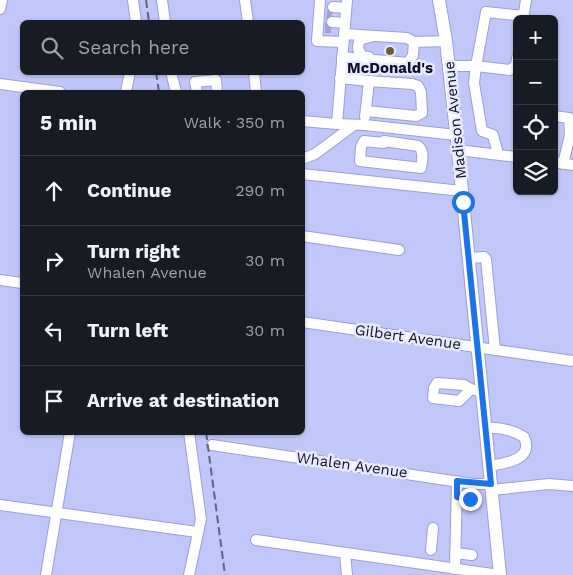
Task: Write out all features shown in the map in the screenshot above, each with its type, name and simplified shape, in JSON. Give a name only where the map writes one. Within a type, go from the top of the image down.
[{"type":"main road","name":"Madison Avenue","points":[[438,0],[446,41],[458,150],[478,347],[477,390],[486,428],[499,575]]},
{"type":"main road","name":"Madison Avenue","points":[[446,0],[446,41]]},
{"type":"street","points":[[0,9],[2,0]]},
{"type":"street","points":[[133,0],[136,20]]},
{"type":"street","points":[[162,0],[165,20]]},
{"type":"street","points":[[246,0],[248,20]]},
{"type":"street","points":[[523,15],[526,0]]},
{"type":"street","points":[[498,154],[493,135],[482,131],[474,83],[486,12],[513,16]]},
{"type":"street","points":[[333,16],[374,36]]},
{"type":"street","points":[[333,16],[342,56],[337,124]]},
{"type":"street","points":[[408,63],[397,59],[362,56],[358,49],[359,40],[374,36],[407,38],[414,42],[446,41]]},
{"type":"street","points":[[408,63],[413,54],[414,42]]},
{"type":"street","points":[[342,56],[408,63]]},
{"type":"street","points":[[449,66],[476,66],[510,70],[516,65],[517,60]]},
{"type":"street","points":[[126,90],[129,75]]},
{"type":"street","points":[[172,75],[176,90]]},
{"type":"street","points":[[254,75],[256,90]]},
{"type":"street","points":[[340,78],[412,84],[418,86],[421,92],[422,113],[416,116],[366,111]]},
{"type":"street","points":[[197,90],[195,82],[216,80],[217,90]]},
{"type":"street","points":[[305,158],[315,154],[359,125],[366,111],[369,81]]},
{"type":"street","points":[[0,84],[45,90]]},
{"type":"street","points":[[558,117],[569,118],[570,135],[563,164]]},
{"type":"street","points":[[305,121],[386,127],[456,135]]},
{"type":"street","points":[[384,141],[418,146],[422,149],[423,153],[421,168],[360,162],[361,147],[364,141],[384,144],[384,141],[386,127]]},
{"type":"street","points":[[458,150],[513,156]]},
{"type":"street","points":[[305,174],[462,191]]},
{"type":"street","points":[[305,236],[400,250]]},
{"type":"street","points":[[469,258],[484,257],[486,259],[495,350]]},
{"type":"street","points":[[0,280],[20,283]]},
{"type":"street","name":"Gilbert Avenue","points":[[305,322],[573,361]]},
{"type":"street","points":[[486,428],[499,427],[516,432],[524,437],[527,448],[525,454],[518,458],[506,463],[489,466]]},
{"type":"street","points":[[46,575],[70,435]]},
{"type":"street","points":[[189,435],[201,519],[189,575]]},
{"type":"street","name":"Whalen Avenue","points":[[212,445],[491,487],[549,484],[573,486]]},
{"type":"street","points":[[455,569],[457,481]]},
{"type":"street","points":[[457,497],[470,499]]},
{"type":"street","points":[[0,505],[197,532]]},
{"type":"street","points":[[431,550],[433,528]]},
{"type":"street","points":[[256,540],[499,575]]},
{"type":"street","points":[[345,553],[347,575]]},
{"type":"street","points":[[455,553],[472,555]]},
{"type":"tunnel","points":[[327,13],[332,14]]},
{"type":"tunnel","points":[[325,28],[331,28]]},
{"type":"railway","points":[[146,0],[149,20]]},
{"type":"railway","points":[[156,75],[159,90]]},
{"type":"railway","points":[[206,435],[225,575]]},
{"type":"place","name":"McDonald's","points":[[390,51]]},
{"type":"route","points":[[463,202],[491,484],[457,481],[457,497],[470,499]]}]
